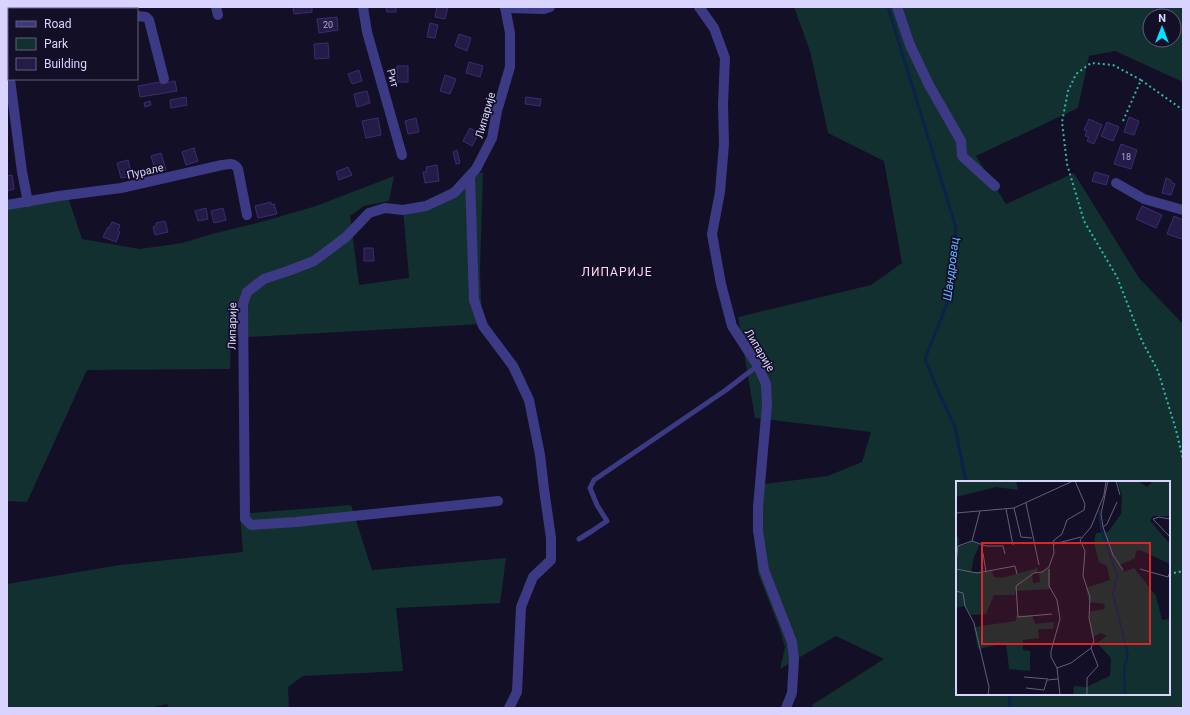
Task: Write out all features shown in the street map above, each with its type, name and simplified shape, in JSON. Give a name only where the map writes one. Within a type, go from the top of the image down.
[{"type":"street","name":"Рит","points":[[363,7],[367,32],[402,155]]},
{"type":"street","points":[[505,8],[544,9],[550,7]]},
{"type":"street","name":"Липарије","points":[[699,7],[714,28],[725,58],[723,104],[724,144],[720,192],[712,234],[721,284],[732,326],[758,366],[766,384],[768,405],[758,507],[758,531],[764,570],[792,642],[794,659],[792,693],[786,708]]},
{"type":"street","points":[[897,7],[910,45],[929,86],[961,141],[962,156],[995,186]]},
{"type":"street","name":"Липарије","points":[[498,501],[296,522],[251,525],[245,519],[243,304],[247,292],[264,279],[314,261],[346,237],[368,213],[385,208],[403,210],[426,206],[454,193],[476,170],[492,138],[497,111],[510,67],[510,33],[505,8]]},
{"type":"street","points":[[138,16],[146,17],[149,20],[164,79]]},
{"type":"street","points":[[10,80],[22,172],[28,202]]},
{"type":"street","name":"Пурале","points":[[7,205],[59,196],[121,188],[222,165],[233,164],[238,169],[248,215]]},
{"type":"street","points":[[470,176],[474,300],[483,326],[513,366],[529,400],[540,455],[551,538],[551,560],[533,577],[521,607],[517,692],[509,708]]},
{"type":"street","points":[[1116,183],[1144,199],[1183,210]]},
{"type":"lane","points":[[579,538],[607,521],[597,505],[590,488],[594,480],[726,390],[758,366]]},
{"type":"path","points":[[1183,110],[1141,80],[1113,65],[1091,63],[1076,74],[1068,91],[1062,122],[1067,164],[1084,221],[1117,277],[1142,341],[1158,372],[1176,430],[1183,459]]},
{"type":"path","points":[[1124,121],[1141,80]]},
{"type":"path","points":[[1170,574],[1183,571]]},
{"type":"green space","points":[[794,7],[1183,7],[1183,82],[1115,51],[1089,56],[1078,108],[976,156],[1006,204],[1074,173],[1139,278],[1183,324],[1183,708],[814,708],[812,705],[884,659],[836,636],[780,669],[785,647],[758,573],[754,524],[757,485],[828,476],[862,462],[871,432],[755,418],[738,317],[871,285],[902,263],[884,161],[828,133],[810,51]]},
{"type":"green space","points":[[483,172],[480,270],[482,324],[231,338],[230,369],[87,370],[27,502],[7,501],[7,208],[68,197],[82,239],[140,249],[182,243],[261,222],[316,206],[394,176],[389,201],[364,206],[350,216],[359,285],[409,278],[403,208],[415,206]]},
{"type":"green space","points":[[351,505],[372,570],[506,558],[500,603],[396,608],[403,671],[303,676],[288,687],[289,708],[168,708],[167,704],[150,708],[7,708],[7,584],[120,565],[243,552],[240,514]]},
{"type":"building","points":[[48,7],[66,7],[66,8]]},
{"type":"building","points":[[293,7],[312,7],[312,12],[294,14]]},
{"type":"building","points":[[386,7],[396,7],[396,12],[387,12]]},
{"type":"building","points":[[437,7],[448,7],[445,19],[435,17]]},
{"type":"building","points":[[337,17],[338,30],[319,33],[317,19]]},
{"type":"building","points":[[430,23],[438,25],[435,38],[427,37]]},
{"type":"building","points":[[459,34],[471,38],[467,51],[455,46]]},
{"type":"building","points":[[328,43],[329,58],[315,59],[314,44]]},
{"type":"building","points":[[469,62],[483,66],[480,77],[466,73]]},
{"type":"building","points":[[397,66],[408,66],[408,82],[397,82]]},
{"type":"building","points":[[359,70],[362,81],[352,84],[348,74]]},
{"type":"building","points":[[445,75],[456,79],[450,94],[440,91]]},
{"type":"building","points":[[175,81],[177,91],[140,97],[138,86]]},
{"type":"building","points":[[367,91],[370,103],[357,107],[354,94]]},
{"type":"building","points":[[186,97],[187,105],[171,108],[170,100]]},
{"type":"building","points":[[526,97],[541,99],[540,106],[525,104]]},
{"type":"building","points":[[150,101],[151,105],[145,107],[144,103]]},
{"type":"building","points":[[1129,117],[1139,121],[1134,135],[1124,132]]},
{"type":"building","points":[[378,118],[381,135],[366,138],[362,121]]},
{"type":"building","points":[[416,118],[419,132],[408,134],[405,121]]},
{"type":"building","points":[[1089,119],[1102,125],[1094,144],[1087,141],[1089,137],[1085,136],[1087,131],[1084,130]]},
{"type":"building","points":[[1107,122],[1119,127],[1113,141],[1101,136]]},
{"type":"building","points":[[470,128],[479,133],[472,146],[463,141]]},
{"type":"building","points":[[1121,144],[1137,150],[1131,169],[1114,164]]},
{"type":"building","points":[[194,148],[198,161],[186,165],[182,152]]},
{"type":"building","points":[[457,150],[460,163],[456,164],[453,152]]},
{"type":"building","points":[[161,153],[166,170],[156,173],[151,156]]},
{"type":"building","points":[[128,160],[132,176],[121,178],[117,163]]},
{"type":"building","points":[[437,165],[439,181],[425,183],[423,172],[427,172],[426,167]]},
{"type":"building","points":[[348,167],[352,175],[339,180],[336,172]]},
{"type":"building","points":[[1095,172],[1109,176],[1106,185],[1092,181]]},
{"type":"building","points":[[12,175],[14,189],[7,191],[7,176]]},
{"type":"building","points":[[1166,178],[1175,184],[1171,195],[1162,193]]},
{"type":"building","points":[[271,202],[271,205],[274,204],[277,214],[258,218],[255,206]]},
{"type":"building","points":[[1142,206],[1162,215],[1156,228],[1136,219]]},
{"type":"building","points":[[206,208],[208,219],[198,221],[195,211]]},
{"type":"building","points":[[223,208],[226,220],[214,223],[211,211]]},
{"type":"building","points":[[1174,216],[1183,220],[1182,239],[1167,234]]},
{"type":"building","points":[[165,221],[168,232],[155,235],[153,227],[156,226],[156,223]]},
{"type":"building","points":[[112,222],[120,225],[118,231],[120,232],[116,242],[103,237]]},
{"type":"building","points":[[364,248],[373,248],[374,261],[364,261]]},
{"type":"waterway","name":"Шандровац","points":[[888,7],[956,228],[949,299],[925,359],[955,427],[966,481]]},
{"type":"waterway","name":"Шандровац","points":[[1009,695],[1010,708]]},
{"type":"district","name":"ЛИПАРИЈЕ","points":[[617,272]]}]
